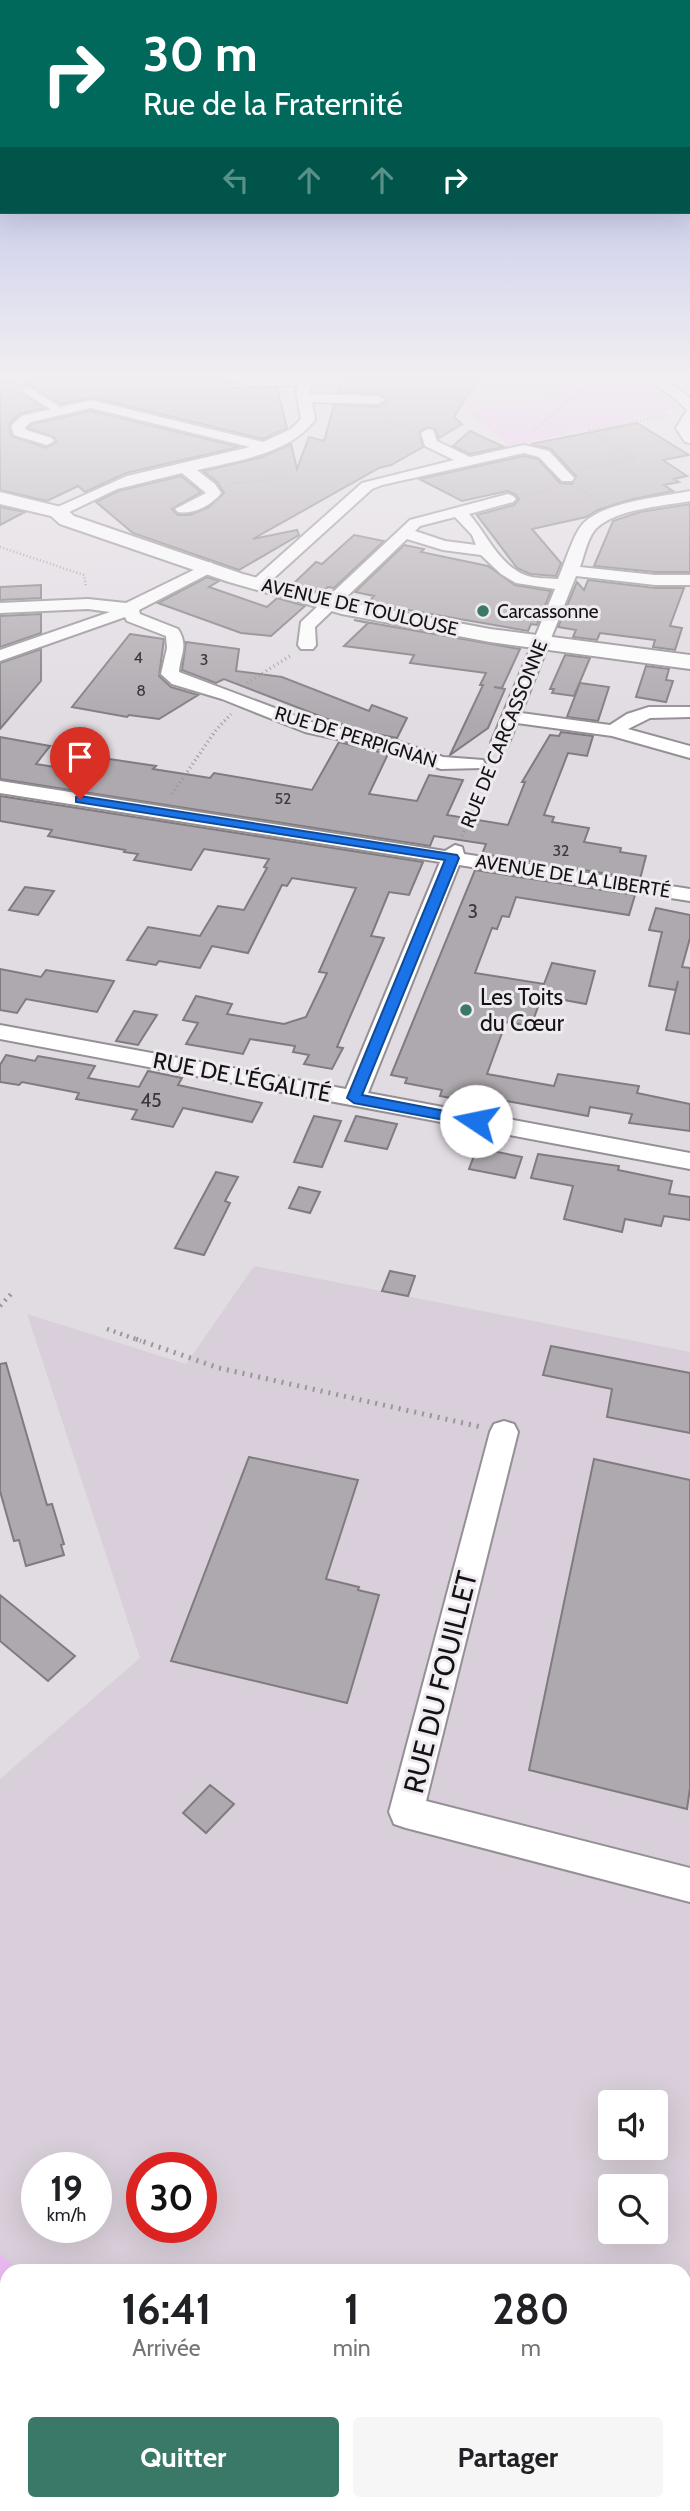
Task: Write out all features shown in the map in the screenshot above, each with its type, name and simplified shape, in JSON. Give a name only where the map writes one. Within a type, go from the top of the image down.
[{"type":"street","points":[[58,512],[101,491]]},
{"type":"street","points":[[183,509],[208,500],[213,491]]},
{"type":"street","points":[[258,584],[361,491]]},
{"type":"street","name":"RUE DE CARCASSONNE","points":[[500,743],[587,529],[608,509],[690,496]]},
{"type":"street","name":"AVENUE DE TOULOUSE","points":[[0,498],[58,512],[67,520],[258,584],[331,604],[434,626],[690,662]]},
{"type":"street","points":[[307,645],[307,625],[415,523],[508,499]]},
{"type":"street","points":[[460,513],[479,534],[486,551],[507,571],[523,580],[690,580]]},
{"type":"street","points":[[404,533],[443,544],[486,551]]},
{"type":"street","points":[[0,656],[130,609],[210,567]]},
{"type":"street","points":[[0,608],[88,604],[130,609]]},
{"type":"street","name":"RUE DE PERPIGNAN","points":[[130,609],[133,617],[172,633],[177,639],[178,645],[169,667],[170,674],[178,680],[236,698],[312,727],[387,744],[441,764],[476,764]]},
{"type":"street","points":[[613,732],[637,715],[652,712],[690,712]]},
{"type":"street","points":[[510,717],[613,732],[690,752]]},
{"type":"street","name":"AVENUE DE LA LIBERTÉ","points":[[0,787],[454,854],[690,895]]},
{"type":"street","points":[[354,1098],[454,854]]},
{"type":"street","name":"RUE DE L'ÉGALITÉ","points":[[0,1032],[690,1161]]},
{"type":"street","name":"RUE DU FOUILLET","points":[[504,1432],[406,1812],[690,1885]]},
{"type":"path","points":[[508,499],[543,491]]},
{"type":"path","points":[[0,547],[84,575],[88,604]]},
{"type":"path","points":[[160,812],[236,698],[307,645]]},
{"type":"path","name":"RUE DE CARCASSONNE","points":[[454,854],[500,743]]},
{"type":"path","points":[[0,1306],[11,1294]]},
{"type":"path","points":[[107,1329],[219,1368],[504,1432]]},
{"type":"shaded area","points":[[254,1266],[690,1352],[690,2264],[11,2264],[0,2253],[0,1779],[140,1658],[27,1314],[186,1364]]},
{"type":"shaded area","points":[[0,2253],[12,2264],[0,2264]]},
{"type":"building","points":[[5,491],[67,491],[47,501]]},
{"type":"building","points":[[118,491],[200,491],[172,509],[178,515],[190,515],[209,507],[223,491],[338,491],[253,539],[297,530],[299,535],[239,570],[133,533],[96,502]]},
{"type":"building","points":[[443,491],[506,491],[462,501]]},
{"type":"building","points":[[507,491],[672,491],[629,500],[586,517],[532,529],[561,563],[556,576],[530,574],[517,568],[477,515],[514,505],[519,499]]},
{"type":"building","points":[[690,504],[690,572],[655,572],[594,566],[613,521],[640,512]]},
{"type":"building","points":[[0,507],[25,512],[0,525]]},
{"type":"building","points":[[354,535],[384,541],[334,588],[328,587],[321,593],[292,585],[316,562],[322,564]]},
{"type":"building","points":[[404,545],[424,549],[421,552],[488,566],[515,585],[551,591],[537,625],[531,624],[528,631],[368,603],[374,596],[355,592]]},
{"type":"building","points":[[207,577],[219,581],[209,587],[267,607],[277,598],[305,606],[271,636],[241,633],[158,603]]},
{"type":"building","points":[[588,580],[655,588],[684,588],[670,626],[682,628],[675,650],[653,647],[655,640],[600,633],[597,640],[573,637],[576,630],[558,627],[577,582],[584,590]]},
{"type":"building","points":[[41,585],[41,598],[0,600],[0,587]]},
{"type":"building","points":[[41,614],[41,633],[0,647],[0,616]]},
{"type":"building","points":[[354,620],[520,649],[502,688],[494,687],[505,689],[488,728],[450,755],[486,673],[410,663],[414,655],[344,646],[368,623]]},
{"type":"building","points":[[130,634],[164,639],[159,676],[171,687],[198,695],[159,719],[129,715],[127,717],[72,707]]},
{"type":"building","points":[[186,642],[239,649],[236,671],[282,677],[369,711],[372,705],[407,718],[397,738],[356,730],[224,679],[216,683],[182,670]]},
{"type":"building","points":[[41,649],[41,681],[0,729],[0,663]]},
{"type":"building","points":[[565,655],[590,658],[574,696],[552,693],[554,689],[550,689]]},
{"type":"building","points":[[646,666],[669,669],[666,680],[673,681],[666,702],[636,697]]},
{"type":"building","points":[[580,683],[609,687],[598,721],[567,717]]},
{"type":"building","points":[[561,732],[593,736],[587,756],[568,753],[544,815],[554,817],[552,822],[589,828],[584,842],[621,848],[620,852],[646,856],[640,879],[482,854],[486,844],[434,836],[430,846],[0,779],[0,737],[50,746],[36,764],[92,773],[103,758],[210,778],[214,773],[312,790],[339,742],[388,754],[369,794],[417,801],[429,775],[463,780],[447,815],[508,825],[525,782],[522,782],[550,735],[559,736]]},
{"type":"building","points":[[0,796],[423,862],[409,895],[389,892],[371,936],[384,938],[337,1047],[343,1048],[332,1069],[304,1064],[309,1055],[293,1052],[295,1046],[250,1039],[243,1054],[186,1044],[198,1023],[183,1020],[196,996],[232,1004],[227,1014],[284,1024],[306,1017],[327,973],[319,972],[356,888],[292,878],[287,886],[282,885],[248,953],[212,946],[200,968],[159,961],[156,965],[127,960],[148,927],[200,936],[218,906],[244,910],[267,868],[264,867],[269,859],[204,849],[191,870],[134,860],[138,854],[48,836],[52,830],[0,821]]},
{"type":"building","points":[[475,870],[635,895],[629,915],[516,897],[509,917],[502,916],[497,929],[492,928],[475,973],[544,984],[552,963],[595,971],[586,1004],[542,996],[531,1026],[506,1022],[487,1074],[554,1086],[558,1074],[639,1086],[637,1093],[690,1104],[690,1131],[629,1123],[632,1114],[590,1107],[588,1116],[468,1094],[466,1101],[440,1096],[442,1090],[405,1083],[407,1078],[391,1075]]},
{"type":"building","points":[[25,887],[54,891],[38,915],[9,910]]},
{"type":"building","points":[[656,908],[690,915],[690,938],[682,967],[690,968],[690,1034],[666,1030],[676,990],[649,986],[662,932],[649,930]]},
{"type":"building","points":[[0,969],[41,977],[46,970],[114,981],[97,1012],[26,999],[17,1013],[0,1010]]},
{"type":"building","points":[[134,1011],[157,1015],[138,1045],[116,1041]]},
{"type":"building","points":[[6,1055],[35,1061],[38,1056],[95,1066],[88,1078],[139,1087],[148,1071],[182,1078],[178,1085],[262,1103],[252,1122],[183,1108],[173,1127],[132,1119],[137,1110],[76,1099],[79,1093],[22,1082],[19,1085],[0,1082],[0,1065]]},
{"type":"building","points":[[314,1116],[341,1121],[322,1167],[294,1162]]},
{"type":"building","points":[[356,1116],[397,1124],[387,1149],[345,1141]]},
{"type":"building","points":[[477,1148],[522,1157],[515,1178],[469,1169]]},
{"type":"building","points":[[538,1154],[619,1166],[618,1170],[672,1181],[669,1194],[690,1197],[690,1220],[664,1216],[661,1226],[625,1219],[622,1232],[564,1219],[573,1186],[531,1178]]},
{"type":"building","points":[[216,1172],[238,1177],[225,1201],[230,1203],[204,1255],[175,1248]]},
{"type":"building","points":[[299,1187],[320,1192],[310,1213],[289,1208]]},
{"type":"building","points":[[390,1271],[415,1276],[408,1296],[382,1291]]},
{"type":"building","points":[[551,1346],[690,1373],[690,1433],[607,1417],[612,1389],[543,1375]]},
{"type":"building","points":[[6,1363],[47,1505],[52,1504],[64,1544],[61,1545],[64,1555],[26,1566],[19,1540],[14,1541],[0,1491],[0,1364]]},
{"type":"building","points":[[249,1457],[358,1480],[326,1579],[379,1595],[347,1703],[171,1661]]},
{"type":"building","points":[[594,1459],[690,1480],[690,1788],[687,1809],[529,1770]]},
{"type":"building","points":[[0,1595],[75,1656],[48,1681],[0,1641]]},
{"type":"building","points":[[210,1785],[234,1804],[206,1833],[183,1813]]},
{"type":"place","name":"Carcassonne","points":[[483,611]]},
{"type":"place","name":"Les Toits du Cœur","points":[[466,1010]]},
{"type":"route","points":[[80,799],[453,858],[354,1098],[476,1121]]}]
